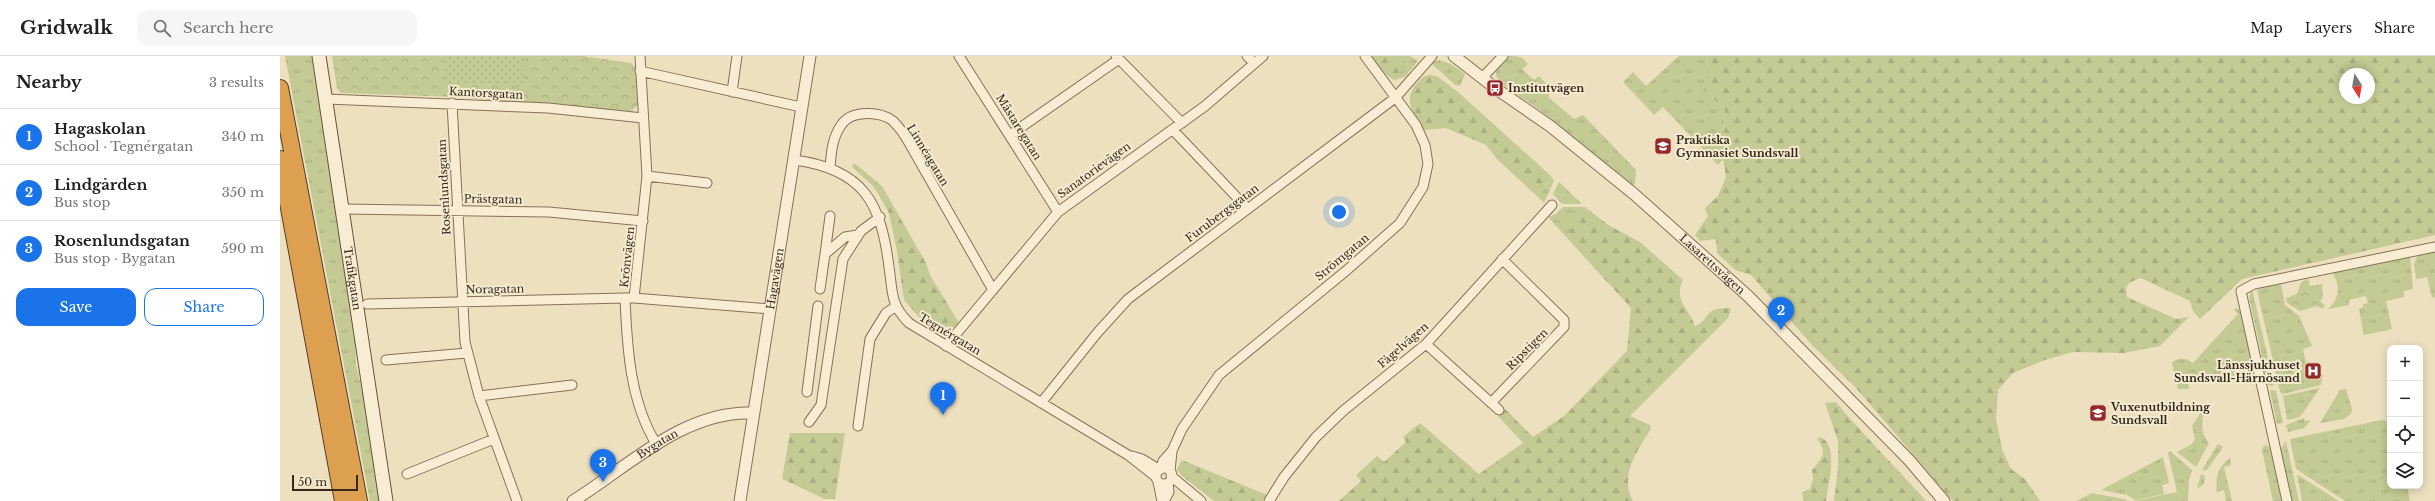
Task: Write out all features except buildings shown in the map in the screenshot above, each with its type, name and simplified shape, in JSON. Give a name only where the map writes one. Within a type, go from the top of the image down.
[{"type":"highway","points":[[280,88],[359,501]]},
{"type":"highway","points":[[280,159],[342,501]]},
{"type":"main road","name":"Trafikgatan","points":[[320,56],[386,501]]},
{"type":"street","name":"Krönvägen","points":[[640,56],[646,176],[643,221],[629,298],[626,337],[632,375],[641,414],[647,430],[657,445]]},
{"type":"street","points":[[732,92],[737,56]]},
{"type":"street","name":"Hagavägen","points":[[740,501],[810,56]]},
{"type":"street","name":"Mästaregatan","points":[[960,56],[1058,212]]},
{"type":"street","points":[[1247,56],[1255,63]]},
{"type":"street","name":"Sanatorievägen","points":[[946,346],[1058,212],[1229,88],[1263,56]]},
{"type":"street","name":"Strömgatan","points":[[1163,501],[1158,476],[1163,461],[1172,451],[1190,415],[1219,375],[1347,270],[1400,223],[1412,207],[1423,187],[1428,164],[1425,145],[1410,114],[1395,98],[1365,56]]},
{"type":"street","name":"Furubergsgatan","points":[[1041,403],[1098,332],[1128,299],[1395,98],[1432,56]]},
{"type":"street","name":"Lasarettsvägen","points":[[1454,56],[1482,78],[1550,126],[1634,194],[1748,296],[1909,460],[1944,501]]},
{"type":"street","points":[[1482,78],[1503,56]]},
{"type":"street","points":[[1010,135],[1117,57],[1182,123]]},
{"type":"street","points":[[640,71],[801,107]]},
{"type":"street","name":"Kantorsgatan","points":[[326,99],[452,102],[548,108],[643,118]]},
{"type":"street","name":"Rosenlundsgatan","points":[[452,102],[462,301],[467,353],[479,396],[517,501]]},
{"type":"street","name":"Linnéagatan","points":[[830,169],[835,138],[842,123],[857,113],[876,114],[892,121],[908,141],[993,290]]},
{"type":"street","points":[[1173,130],[1248,209]]},
{"type":"street","points":[[794,160],[830,169],[847,177],[862,189],[880,217],[895,307],[886,313],[870,339],[858,426]]},
{"type":"street","points":[[646,176],[707,183]]},
{"type":"street","name":"Fågelvägen","points":[[1269,501],[1284,476],[1316,438],[1343,411],[1426,344],[1552,205]]},
{"type":"street","name":"Prästgatan","points":[[343,209],[549,212],[643,221]]},
{"type":"street","points":[[820,289],[830,216]]},
{"type":"street","points":[[809,422],[821,405],[843,259],[858,234],[880,217]]},
{"type":"street","points":[[825,254],[845,237],[858,234]]},
{"type":"street","points":[[2287,501],[2241,291],[2254,284],[2435,247]]},
{"type":"street","name":"Ripstigen","points":[[1491,403],[1564,327],[1564,320],[1502,259]]},
{"type":"street","name":"Noragatan","points":[[366,304],[629,298],[770,310]]},
{"type":"street","points":[[807,392],[818,306]]},
{"type":"street","name":"Tegnérgatan","points":[[895,307],[916,329],[1128,455],[1142,459],[1158,476]]},
{"type":"street","points":[[1426,344],[1499,410]]},
{"type":"street","points":[[386,360],[467,353]]},
{"type":"street","points":[[479,396],[572,385]]},
{"type":"street","name":"Bygatan","points":[[573,501],[657,445],[687,427],[714,417],[736,412],[754,413]]},
{"type":"street","points":[[406,474],[494,439]]},
{"type":"street","name":"Strömgatan","points":[[1163,501],[1169,492],[1172,451]]},
{"type":"street","points":[[1158,476],[1163,484],[1170,477]]},
{"type":"street","points":[[1158,476],[1170,477],[1201,501]]},
{"type":"green space","points":[[285,56],[314,56],[355,337],[356,365],[367,411],[381,501],[370,501]]},
{"type":"green space","points":[[332,56],[583,56],[631,63],[635,67],[638,105],[629,113],[454,97],[341,93],[337,88]]},
{"type":"green space","points":[[444,56],[522,56],[523,86],[445,83]]},
{"type":"green space","points":[[1372,56],[1410,56],[1418,61],[1405,77],[1394,80],[1383,72]]},
{"type":"green space","points":[[1375,56],[1401,56],[1407,65],[1404,70],[1396,74],[1390,73]]},
{"type":"green space","points":[[1507,56],[1514,56],[1524,59],[1528,64],[1522,69],[1534,80],[1539,76],[1552,90],[1548,97],[1574,119],[1583,115],[1636,170],[1635,184],[1631,186],[1619,174],[1542,112],[1501,83],[1496,76],[1496,70]]},
{"type":"green space","points":[[1679,56],[1706,56],[1708,63],[1703,89],[1725,110],[1723,159],[1718,165],[1663,107],[1654,115],[1623,82],[1633,72],[1646,86]]},
{"type":"green space","points":[[1706,56],[2435,56],[2435,235],[2242,279],[2200,319],[2193,311],[2190,301],[2140,278],[2129,283],[2126,288],[2127,297],[2176,319],[2189,317],[2160,346],[2124,353],[2073,352],[2045,360],[2013,373],[1998,390],[1996,418],[2002,449],[2011,469],[2025,479],[2040,501],[1953,501],[1856,388],[1812,345],[1751,275],[1735,270],[1717,253],[1716,239],[1700,241],[1695,235],[1708,216],[1705,208],[1718,196],[1726,177],[1723,158],[1725,110],[1703,89],[1708,63]]},
{"type":"green space","points":[[1439,60],[1451,64],[1465,74],[1460,86],[1455,85],[1431,63]]},
{"type":"green space","points":[[1429,75],[1437,76],[1458,92],[1551,176],[1538,197],[1497,159],[1486,145],[1446,128],[1424,130],[1411,108],[1410,97],[1416,84],[1424,77]]},
{"type":"green space","points":[[854,163],[882,186],[926,263],[930,275],[959,323],[955,327],[927,326],[904,300],[897,251],[889,213],[874,187],[852,167]]},
{"type":"green space","points":[[1551,176],[1554,181],[1544,203],[1538,197]]},
{"type":"green space","points":[[1559,182],[1582,204],[1562,204],[1553,194]]},
{"type":"green space","points":[[1563,207],[1585,207],[1594,214],[1581,208],[1571,225],[1568,239],[1548,217],[1556,214]]},
{"type":"green space","points":[[1581,208],[1594,214],[1608,225],[1640,242],[1683,280],[1680,287],[1681,298],[1695,326],[1704,321],[1708,314],[1715,310],[1731,308],[1728,318],[1630,416],[1650,425],[1651,429],[1635,455],[1629,473],[1629,491],[1633,501],[1339,501],[1361,481],[1356,475],[1377,456],[1384,462],[1406,442],[1403,437],[1420,423],[1479,474],[1523,443],[1498,416],[1505,409],[1533,437],[1564,416],[1627,351],[1631,308],[1568,239],[1574,211]]},
{"type":"green space","points":[[2435,250],[2435,297],[2432,298],[2427,277],[2416,279],[2414,264],[2418,254]]},
{"type":"green space","points":[[2410,255],[2413,289],[2404,291],[2404,297],[2386,301],[2392,329],[2364,335],[2359,309],[2363,307],[2363,304],[2368,303],[2366,296],[2349,300],[2349,305],[2328,309],[2335,300],[2338,291],[2337,282],[2332,271]]},
{"type":"green space","points":[[2308,279],[2310,286],[2322,284],[2323,298],[2320,301],[2325,306],[2322,309],[2317,306],[2300,311],[2287,303],[2286,298],[2297,294],[2301,283]]},
{"type":"green space","points":[[2279,283],[2281,284],[2285,305],[2299,316],[2312,346],[2303,349],[2309,377],[2323,374],[2321,385],[2283,394],[2280,392],[2257,290]]},
{"type":"green space","points":[[2252,289],[2274,384],[2273,386],[2268,385],[2249,297]]},
{"type":"green space","points":[[2236,308],[2241,311],[2254,369],[2253,372],[2248,376],[2231,380],[2229,374],[2188,383],[2189,389],[2178,389],[2172,363],[2182,359],[2193,363],[2238,314],[2234,310]]},
{"type":"green space","points":[[2320,388],[2300,417],[2287,420],[2283,396]]},
{"type":"green space","points":[[2346,389],[2352,409],[2351,414],[2344,419],[2320,423],[2340,390]]},
{"type":"green space","points":[[2271,390],[2276,391],[2283,423],[2277,424]]},
{"type":"green space","points":[[1836,402],[1926,501],[1834,501],[1838,468],[1838,441],[1825,403]]},
{"type":"green space","points":[[2203,409],[2206,409],[2202,426],[2204,435],[2209,443],[2196,467],[2177,452],[2192,444],[2195,439],[2192,426]]},
{"type":"green space","points":[[2304,418],[2305,421],[2311,420],[2304,428],[2288,432],[2286,425]]},
{"type":"green space","points":[[2382,420],[2387,421],[2387,489],[2408,489],[2410,501],[2345,501],[2296,469],[2290,439]]},
{"type":"green space","points":[[790,433],[845,433],[835,499],[825,499],[782,479]]},
{"type":"green space","points":[[1819,437],[1825,441],[1829,447],[1831,455],[1826,501],[1804,501],[1802,492],[1810,489],[1813,479],[1812,470],[1821,459],[1823,451],[1817,439]]},
{"type":"green space","points":[[2286,441],[2299,501],[2292,501],[2281,449]]},
{"type":"green space","points":[[2218,444],[2223,447],[2207,470],[2202,470]]},
{"type":"green space","points":[[2264,445],[2269,446],[2270,449],[2282,501],[2273,501],[2262,450]]},
{"type":"green space","points":[[2170,451],[2192,470],[2189,480],[2188,501],[2181,501],[2179,491],[2177,492],[2168,453]]},
{"type":"green space","points":[[2163,457],[2169,483],[2162,485],[2164,494],[2135,500],[2127,495],[2101,490]]},
{"type":"green space","points":[[2230,458],[2231,465],[2224,467],[2232,501],[2226,501],[2224,490],[2217,492],[2216,482],[2220,469]]},
{"type":"green space","points":[[1182,460],[1267,495],[1262,501],[1214,501],[1181,475],[1177,469]]},
{"type":"green space","points":[[2201,474],[2205,476],[2204,484],[2197,489]]},
{"type":"green space","points":[[2298,475],[2339,501],[2302,501]]},
{"type":"green space","points":[[2179,491],[2181,501],[2133,501],[2177,492]]},
{"type":"green space","points":[[2092,493],[2124,499],[2128,501],[2076,501]]},
{"type":"place","name":"Institutvägen","points":[[1495,88]]},
{"type":"place","name":"Praktiska Gymnasiet Sundsvall","points":[[1663,146]]},
{"type":"place","name":"Lindgården","points":[[1781,330]]},
{"type":"place","name":"Länssjukhuset Sundsvall-Härnösand","points":[[2313,371]]},
{"type":"place","name":"Vuxenutbildning Sundsvall","points":[[2098,413]]},
{"type":"place","name":"Hagaskolan","points":[[943,415]]},
{"type":"place","name":"Rosenlundsgatan","points":[[603,482]]}]
